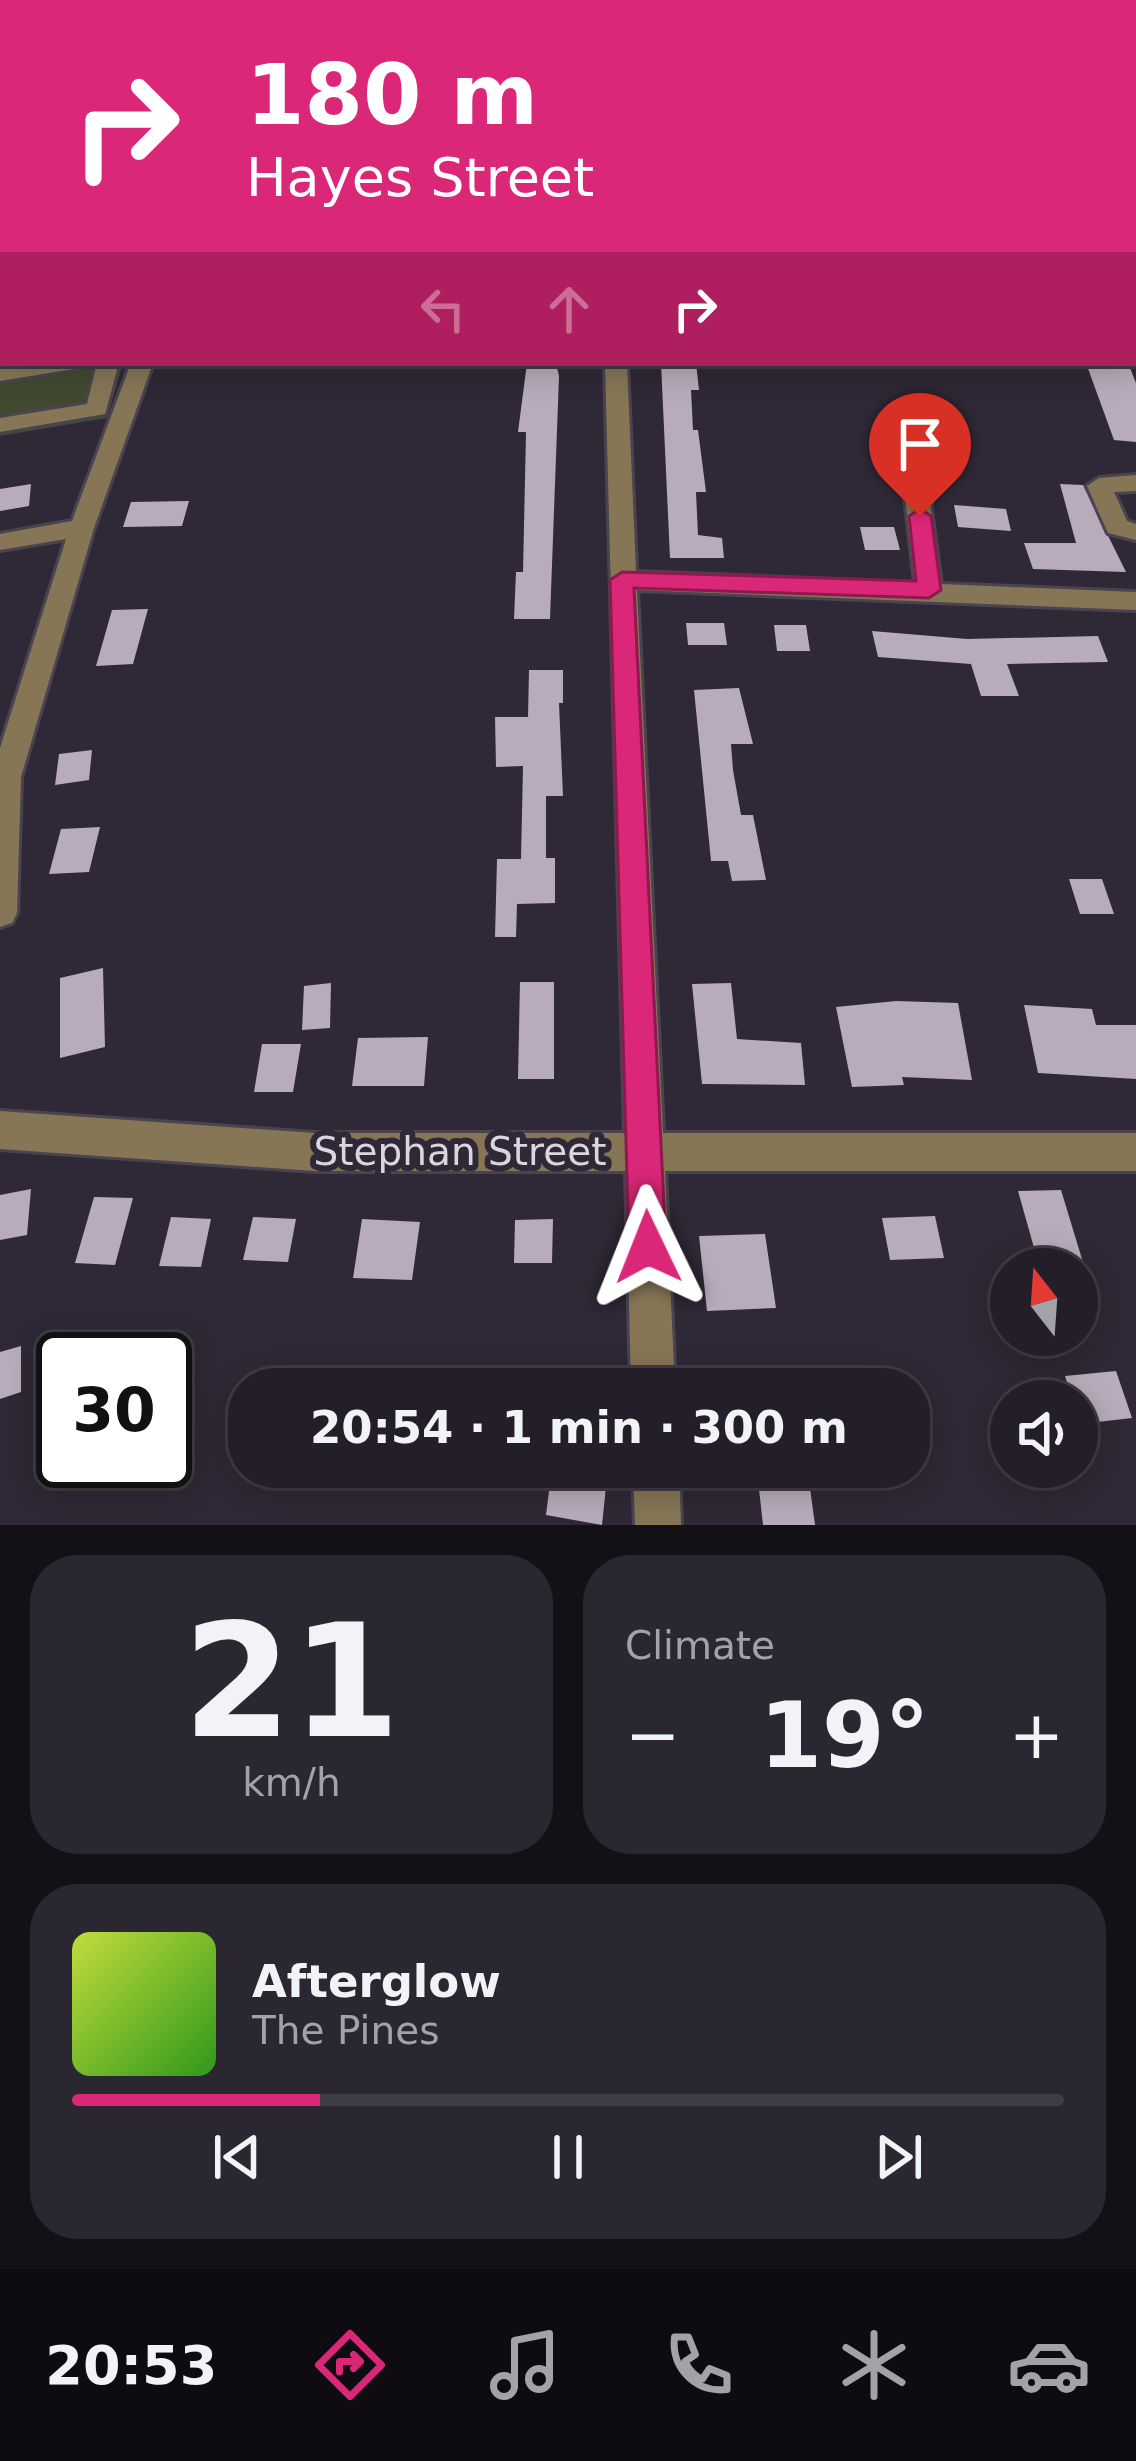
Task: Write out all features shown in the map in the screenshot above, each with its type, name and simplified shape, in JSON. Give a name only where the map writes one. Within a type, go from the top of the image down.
[{"type":"street","points":[[0,374],[54,366]]},
{"type":"street","points":[[0,425],[97,409],[107,366]]},
{"type":"street","points":[[0,914],[3,778],[82,528],[141,366]]},
{"type":"street","points":[[616,366],[652,1368]]},
{"type":"street","points":[[888,434],[915,480],[929,590]]},
{"type":"street","points":[[1136,483],[1099,486],[1117,527],[1136,532]]},
{"type":"street","points":[[0,542],[82,528]]},
{"type":"street","points":[[622,580],[1136,601]]},
{"type":"street","name":"Stephan Street","points":[[0,1130],[315,1152],[1136,1152]]},
{"type":"street","points":[[657,1488],[658,1525]]},
{"type":"green space","points":[[0,366],[122,366],[107,418],[0,436]]},
{"type":"building","points":[[527,366],[557,366],[550,619],[514,619],[516,572],[523,572],[526,432],[518,432]]},
{"type":"building","points":[[661,366],[696,366],[699,390],[691,390],[693,430],[698,430],[706,492],[696,492],[698,535],[722,538],[724,558],[670,558]]},
{"type":"building","points":[[1087,366],[1129,366],[1136,383],[1136,442],[1114,440]]},
{"type":"building","points":[[31,484],[29,506],[0,511],[0,489]]},
{"type":"building","points":[[1060,484],[1083,485],[1126,572],[1033,569],[1024,543],[1076,543]]},
{"type":"building","points":[[189,501],[182,526],[123,527],[131,502]]},
{"type":"building","points":[[954,505],[1006,509],[1011,531],[958,527]]},
{"type":"building","points":[[860,527],[894,527],[900,550],[865,550]]},
{"type":"building","points":[[148,609],[133,664],[96,666],[112,610]]},
{"type":"building","points":[[686,623],[724,623],[727,645],[688,645]]},
{"type":"building","points":[[774,625],[806,625],[810,651],[777,651]]},
{"type":"building","points":[[872,631],[967,639],[1098,636],[1108,662],[1007,664],[1019,696],[981,696],[971,664],[878,657]]},
{"type":"building","points":[[529,670],[563,670],[563,703],[559,703],[563,796],[546,796],[546,858],[555,858],[555,903],[517,904],[516,937],[495,937],[497,859],[521,859],[523,766],[496,767],[495,717],[528,717]]},
{"type":"building","points":[[739,688],[753,744],[731,744],[733,770],[741,815],[753,815],[766,880],[732,881],[728,861],[711,861],[694,690]]},
{"type":"building","points":[[92,750],[89,780],[55,785],[59,754]]},
{"type":"building","points":[[100,827],[89,872],[49,874],[61,829]]},
{"type":"building","points":[[1069,879],[1102,879],[1114,914],[1080,914]]},
{"type":"building","points":[[103,968],[105,1047],[60,1058],[60,978]]},
{"type":"building","points":[[520,982],[554,982],[554,1079],[518,1079]]},
{"type":"building","points":[[331,983],[330,1028],[302,1030],[304,986]]},
{"type":"building","points":[[731,983],[737,1039],[801,1043],[805,1085],[702,1084],[692,984]]},
{"type":"building","points":[[896,1001],[958,1003],[972,1080],[902,1077],[904,1085],[852,1087],[836,1007]]},
{"type":"building","points":[[1024,1005],[1092,1009],[1096,1025],[1136,1025],[1136,1079],[1038,1073]]},
{"type":"building","points":[[428,1037],[424,1086],[352,1086],[358,1038]]},
{"type":"building","points":[[262,1044],[301,1044],[293,1092],[254,1092]]},
{"type":"building","points":[[31,1189],[27,1235],[0,1240],[0,1195]]},
{"type":"building","points":[[1061,1190],[1079,1248],[1034,1248],[1018,1191]]},
{"type":"building","points":[[94,1197],[133,1198],[115,1265],[75,1263]]},
{"type":"building","points":[[935,1216],[944,1258],[890,1260],[882,1218]]},
{"type":"building","points":[[171,1217],[211,1219],[201,1267],[159,1266]]},
{"type":"building","points":[[253,1217],[296,1219],[288,1262],[243,1260]]},
{"type":"building","points":[[362,1219],[420,1222],[412,1280],[353,1278]]},
{"type":"building","points":[[553,1219],[552,1263],[514,1263],[515,1220]]},
{"type":"building","points":[[765,1234],[776,1308],[707,1311],[699,1236]]},
{"type":"building","points":[[21,1346],[21,1392],[0,1399],[0,1352]]},
{"type":"building","points":[[1116,1371],[1132,1418],[1098,1422],[1098,1380],[1066,1380],[1065,1376]]},
{"type":"building","points":[[549,1488],[606,1488],[602,1525],[546,1515]]},
{"type":"building","points":[[810,1488],[815,1525],[763,1525],[759,1489]]},
{"type":"route","points":[[648,1247],[622,580],[929,590],[920,516]]}]
